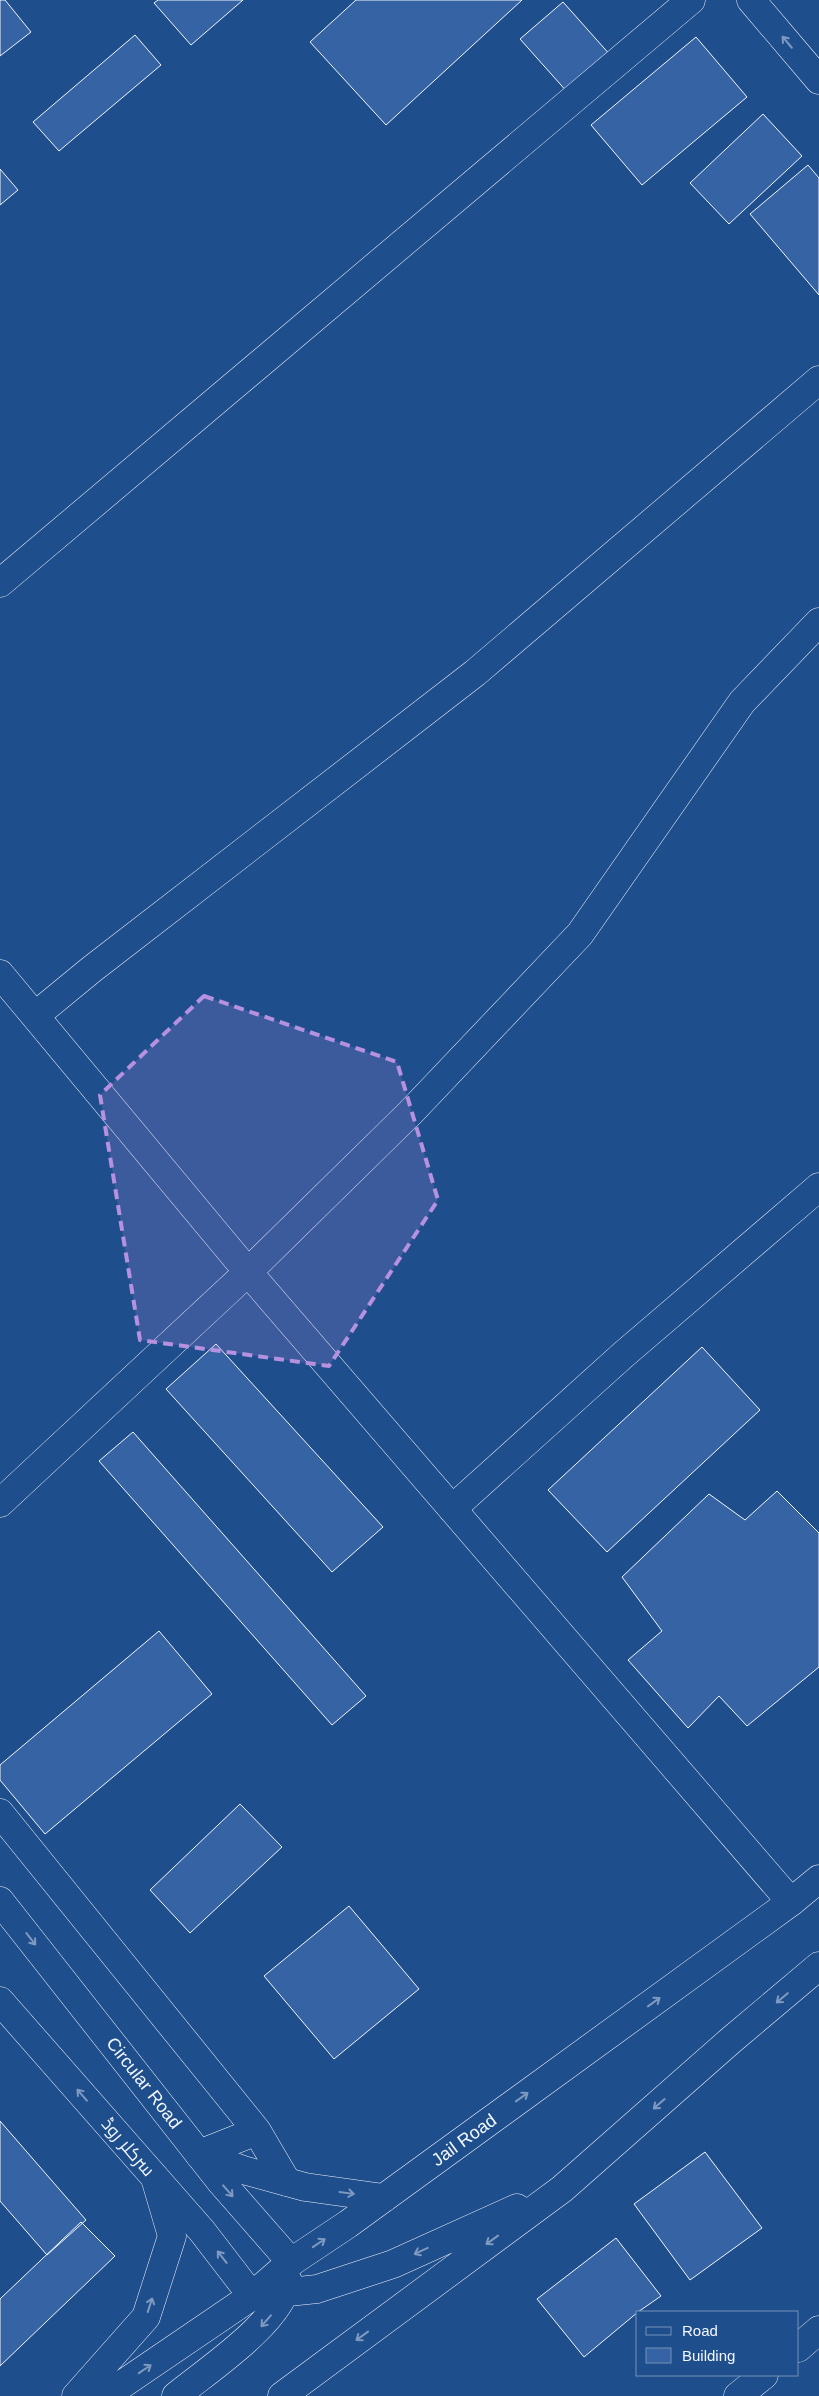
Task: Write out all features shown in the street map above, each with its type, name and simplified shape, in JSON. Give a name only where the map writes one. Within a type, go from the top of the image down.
[{"type":"street","points":[[0,583],[691,0]]},
{"type":"street","points":[[751,0],[819,80]]},
{"type":"street","points":[[36,1015],[100,963],[475,673],[819,380]]},
{"type":"street","points":[[0,1503],[248,1272],[411,1112],[580,934],[742,702],[819,622]]},
{"type":"street","points":[[1,978],[36,1015],[248,1272],[791,1902]]},
{"type":"street","points":[[452,1509],[623,1354],[819,1187]]},
{"type":"street","points":[[0,1813],[257,2130],[287,2182]]},
{"type":"street","name":"Jail Road","points":[[105,2396],[252,2296],[291,2262],[384,2198],[791,1902],[819,1879]]},
{"type":"street","name":"Circular Road","points":[[0,1901],[220,2182],[291,2262]]},
{"type":"street","points":[[282,2396],[562,2189],[730,2041],[819,1966]]},
{"type":"street","name":"سرکلر روڈ","points":[[0,2001],[202,2231],[252,2296]]},
{"type":"street","points":[[199,2154],[257,2130]]},
{"type":"street","points":[[199,2154],[243,2170],[305,2187],[384,2198]]},
{"type":"street","points":[[76,2396],[146,2318],[172,2236],[155,2178]]},
{"type":"street","points":[[252,2296],[286,2294],[317,2289],[393,2264],[562,2189]]},
{"type":"street","points":[[176,2396],[265,2323],[286,2294],[291,2262]]},
{"type":"street","points":[[738,2396],[763,2376]]},
{"type":"highlighted area","points":[[204,996],[397,1062],[438,1200],[329,1366],[140,1340],[100,1095]]},
{"type":"building","points":[[0,0],[5,0],[31,32],[0,56]]},
{"type":"building","points":[[158,0],[243,0],[191,45],[154,3]]},
{"type":"building","points":[[356,0],[522,0],[386,125],[310,42]]},
{"type":"building","points":[[563,2],[612,57],[569,94],[520,39]]},
{"type":"building","points":[[135,35],[161,65],[59,151],[33,122]]},
{"type":"building","points":[[696,37],[747,97],[642,185],[591,125]]},
{"type":"building","points":[[763,114],[802,156],[729,224],[690,183]]},
{"type":"building","points":[[808,165],[819,178],[819,295],[750,214]]},
{"type":"building","points":[[0,169],[18,190],[0,205]]},
{"type":"building","points":[[216,1344],[383,1527],[332,1572],[166,1389]]},
{"type":"building","points":[[702,1347],[760,1410],[607,1552],[548,1490]]},
{"type":"building","points":[[133,1432],[366,1696],[332,1725],[99,1461]]},
{"type":"building","points":[[777,1491],[819,1533],[819,1667],[747,1726],[719,1696],[688,1728],[628,1660],[662,1631],[622,1577],[709,1494],[745,1520]]},
{"type":"building","points":[[159,1631],[212,1694],[45,1834],[0,1780],[0,1765]]},
{"type":"building","points":[[240,1804],[282,1847],[190,1933],[150,1890]]},
{"type":"building","points":[[349,1906],[419,1989],[334,2059],[264,1976]]},
{"type":"building","points":[[0,2121],[86,2220],[47,2255],[0,2201]]},
{"type":"building","points":[[705,2152],[762,2228],[690,2280],[634,2204]]},
{"type":"building","points":[[81,2222],[115,2256],[0,2366],[0,2299]]},
{"type":"building","points":[[616,2238],[661,2296],[639,2311],[636,2311],[636,2314],[584,2357],[537,2299]]}]
